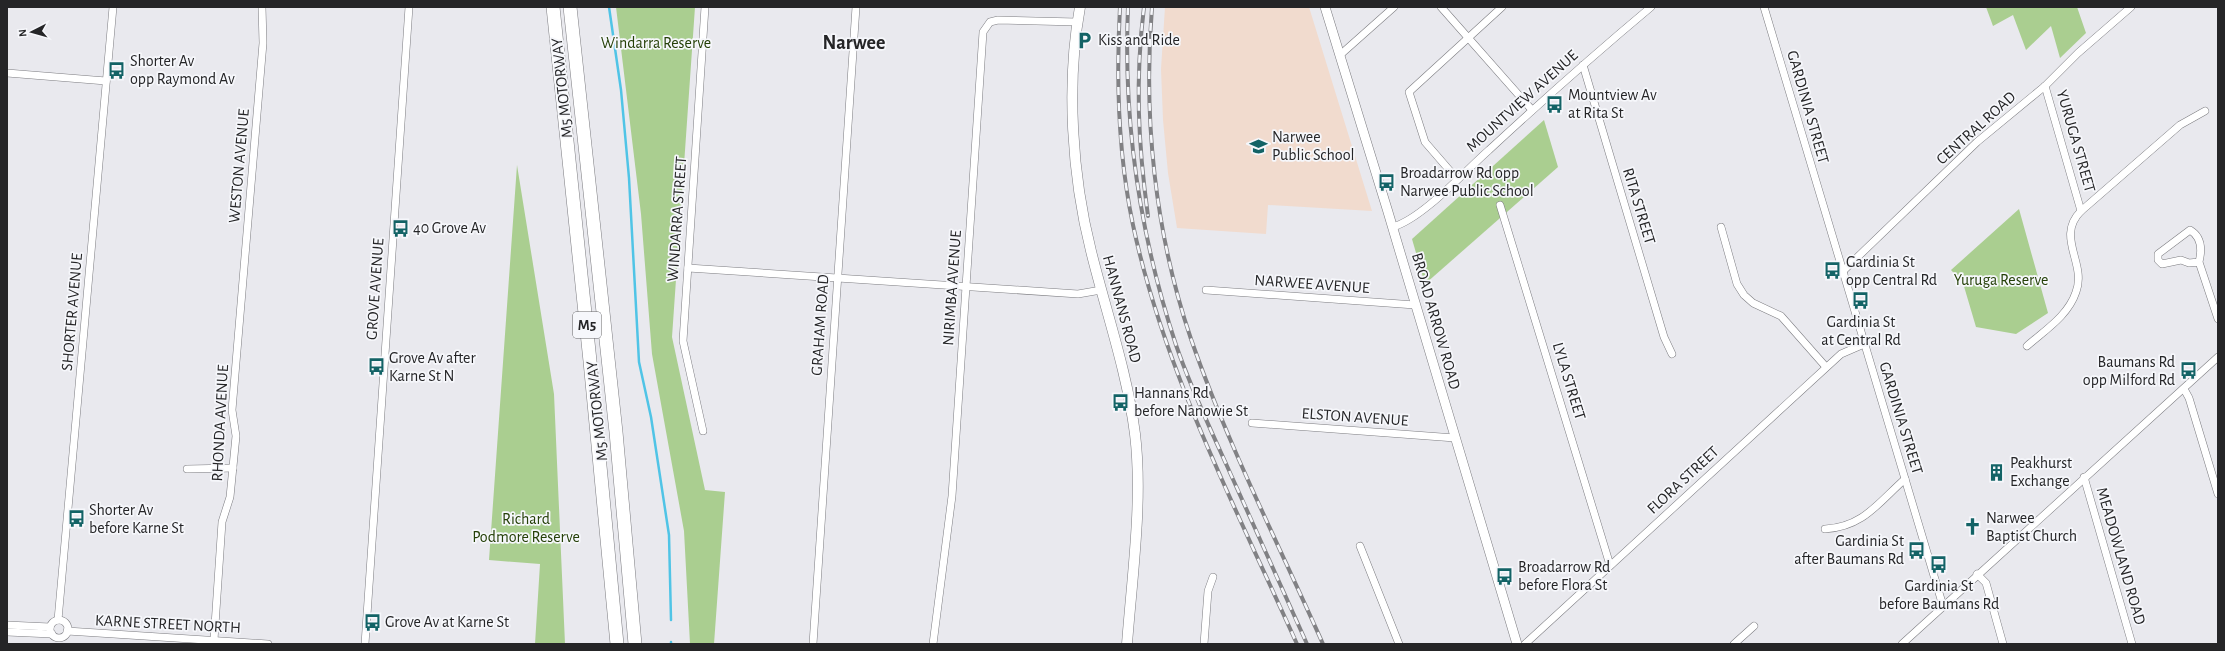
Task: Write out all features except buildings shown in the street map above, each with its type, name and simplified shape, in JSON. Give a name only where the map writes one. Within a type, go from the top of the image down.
[{"type":"highway","name":"M5 MOTORWAY","points":[[553,7],[590,361],[617,644]]},
{"type":"highway","name":"M5 MOTORWAY","points":[[570,7],[616,432],[635,644]]},
{"type":"main road","name":"HANNANS ROAD","points":[[1080,7],[1077,22],[1073,84],[1075,151],[1085,225],[1128,390],[1135,436],[1137,496],[1127,644]]},
{"type":"street","name":"SHORTER AVENUE","points":[[58,620],[113,7]]},
{"type":"street","name":"WESTON AVENUE","points":[[246,255],[263,43],[262,7]]},
{"type":"street","name":"GROVE AVENUE","points":[[365,644],[408,7]]},
{"type":"street","name":"WINDARRA STREET","points":[[703,431],[683,341],[705,7]]},
{"type":"street","name":"GRAHAM ROAD","points":[[813,644],[856,7]]},
{"type":"street","name":"BROAD ARROW ROAD","points":[[1325,7],[1393,227],[1517,644]]},
{"type":"street","points":[[1340,55],[1394,7]]},
{"type":"street","points":[[1441,7],[1532,110]]},
{"type":"street","points":[[1457,179],[1425,142],[1409,92],[1502,7]]},
{"type":"street","name":"GARDINIA STREET","points":[[1764,7],[1943,606]]},
{"type":"street","name":"CENTRAL ROAD","points":[[1842,272],[1977,142],[2045,86],[2078,53],[2131,7]]},
{"type":"street","name":"MOUNTVIEW AVENUE","points":[[1393,227],[1404,224],[1457,179],[1647,8]]},
{"type":"street","name":"NIRIMBA AVENUE","points":[[933,644],[952,496],[983,32],[990,22],[998,20],[1077,22]]},
{"type":"street","name":"RITA STREET","points":[[1583,65],[1664,337],[1672,354]]},
{"type":"street","points":[[7,73],[106,81]]},
{"type":"street","name":"YURUGA STREET","points":[[2027,346],[2068,310],[2077,291],[2079,272],[2073,256],[2070,227],[2074,219],[2081,211],[2045,86]]},
{"type":"street","points":[[2081,211],[2180,124],[2205,111]]},
{"type":"street","name":"LYLA STREET","points":[[1500,205],[1610,565]]},
{"type":"street","points":[[1721,227],[1737,284],[1744,295],[1753,303],[1781,316],[1826,367]]},
{"type":"street","points":[[2199,262],[2189,263],[2181,260],[2162,264],[2158,260],[2158,254],[2190,230],[2196,233],[2199,239],[2201,253],[2199,262],[2218,319]]},
{"type":"street","name":"RHONDA AVENUE","points":[[214,640],[222,522],[230,497],[236,436],[232,410],[246,255]]},
{"type":"street","points":[[688,268],[1078,294],[1101,290]]},
{"type":"street","name":"NARWEE AVENUE","points":[[1206,290],[1415,305]]},
{"type":"street","name":"FLORA STREET","points":[[1525,644],[1826,367],[1841,354],[1864,344]]},
{"type":"street","points":[[1902,644],[1977,574],[2218,357]]},
{"type":"street","points":[[2184,389],[2189,398],[2218,494]]},
{"type":"street","name":"ELSTON AVENUE","points":[[1252,423],[1456,438]]},
{"type":"street","points":[[187,469],[233,468]]},
{"type":"street","name":"MEADOWLAND ROAD","points":[[2084,477],[2132,644]]},
{"type":"street","points":[[1825,529],[1844,527],[1855,523],[1905,479]]},
{"type":"street","points":[[1360,546],[1399,644]]},
{"type":"street","points":[[1977,574],[1986,583],[2003,644]]},
{"type":"street","points":[[1204,644],[1208,591],[1214,577]]},
{"type":"street","points":[[7,625],[50,626],[53,622],[58,620],[65,623],[67,631],[62,637],[57,637],[52,634],[7,632]]},
{"type":"street","points":[[50,626],[52,634]]},
{"type":"street","points":[[1734,644],[1754,626]]},
{"type":"street","name":"KARNE STREET NORTH","points":[[67,631],[268,644]]},
{"type":"shaded area","name":"Narwee Public School","points":[[1165,7],[1309,7],[1372,211],[1268,205],[1266,234],[1177,228],[1168,173],[1163,120],[1161,69]]},
{"type":"green space","name":"Windarra Reserve","points":[[616,7],[695,7],[672,337],[705,490],[725,492],[714,644],[690,644],[684,531],[652,354],[641,214]]},
{"type":"green space","points":[[1986,7],[2077,7],[2086,33],[2060,58],[2051,26],[2026,50],[2013,15],[1993,26]]},
{"type":"green space","points":[[1544,120],[1558,167],[1425,284],[1412,239]]},
{"type":"green space","name":"Richard Podmore Reserve","points":[[517,165],[554,394],[565,644],[535,644],[540,564],[489,560]]},
{"type":"green space","name":"Yuruga Reserve","points":[[2019,209],[2048,313],[2016,334],[1976,327],[1963,283],[1951,270]]},
{"type":"waterway","points":[[609,7],[621,90],[629,178],[639,362],[651,417],[669,535],[671,620]]},
{"type":"railway","points":[[1120,7],[1118,89],[1121,144],[1128,198],[1146,279],[1182,386],[1226,490],[1297,644]]},
{"type":"railway","points":[[1128,7],[1127,50],[1131,136],[1144,220],[1163,304],[1181,360],[1194,391],[1307,644]]},
{"type":"railway","points":[[1144,7],[1139,60],[1139,112],[1142,163],[1148,216]]},
{"type":"railway","points":[[1152,7],[1149,91],[1151,133],[1160,217],[1168,258],[1179,299],[1191,339],[1220,416],[1323,644]]},
{"type":"place","name":"Kiss and Ride","points":[[1085,40]]},
{"type":"place","name":"Shorter Av opp Raymond Av","points":[[117,70]]},
{"type":"place","name":"Mountview Av at Rita St","points":[[1555,104]]},
{"type":"place","name":"Narwee Public School","points":[[1259,146]]},
{"type":"place","name":"Broadarrow Rd opp Narwee Public School","points":[[1387,182]]},
{"type":"place","name":"40 Grove Av","points":[[400,228]]},
{"type":"place","name":"Gardinia St opp Central Rd","points":[[1833,271]]},
{"type":"place","name":"Gardinia St at Central Rd","points":[[1861,301]]},
{"type":"place","name":"Grove Av after Karne St N","points":[[376,367]]},
{"type":"place","name":"Baumans Rd opp Milford Rd","points":[[2188,371]]},
{"type":"place","name":"Hannans Rd before Nanowie St","points":[[1121,402]]},
{"type":"place","name":"Peakhurst Exchange","points":[[1997,472]]},
{"type":"place","name":"Shorter Av before Karne St","points":[[76,519]]},
{"type":"place","name":"Narwee Baptist Church","points":[[1973,527]]},
{"type":"place","name":"Gardinia St after Baumans Rd","points":[[1917,550]]},
{"type":"place","name":"Gardinia St before Baumans Rd","points":[[1939,565]]},
{"type":"place","name":"Broadarrow Rd before Flora St","points":[[1505,576]]},
{"type":"place","name":"Grove Av at Karne St","points":[[372,622]]},
{"type":"district","name":"Narwee","points":[[854,43]]}]
